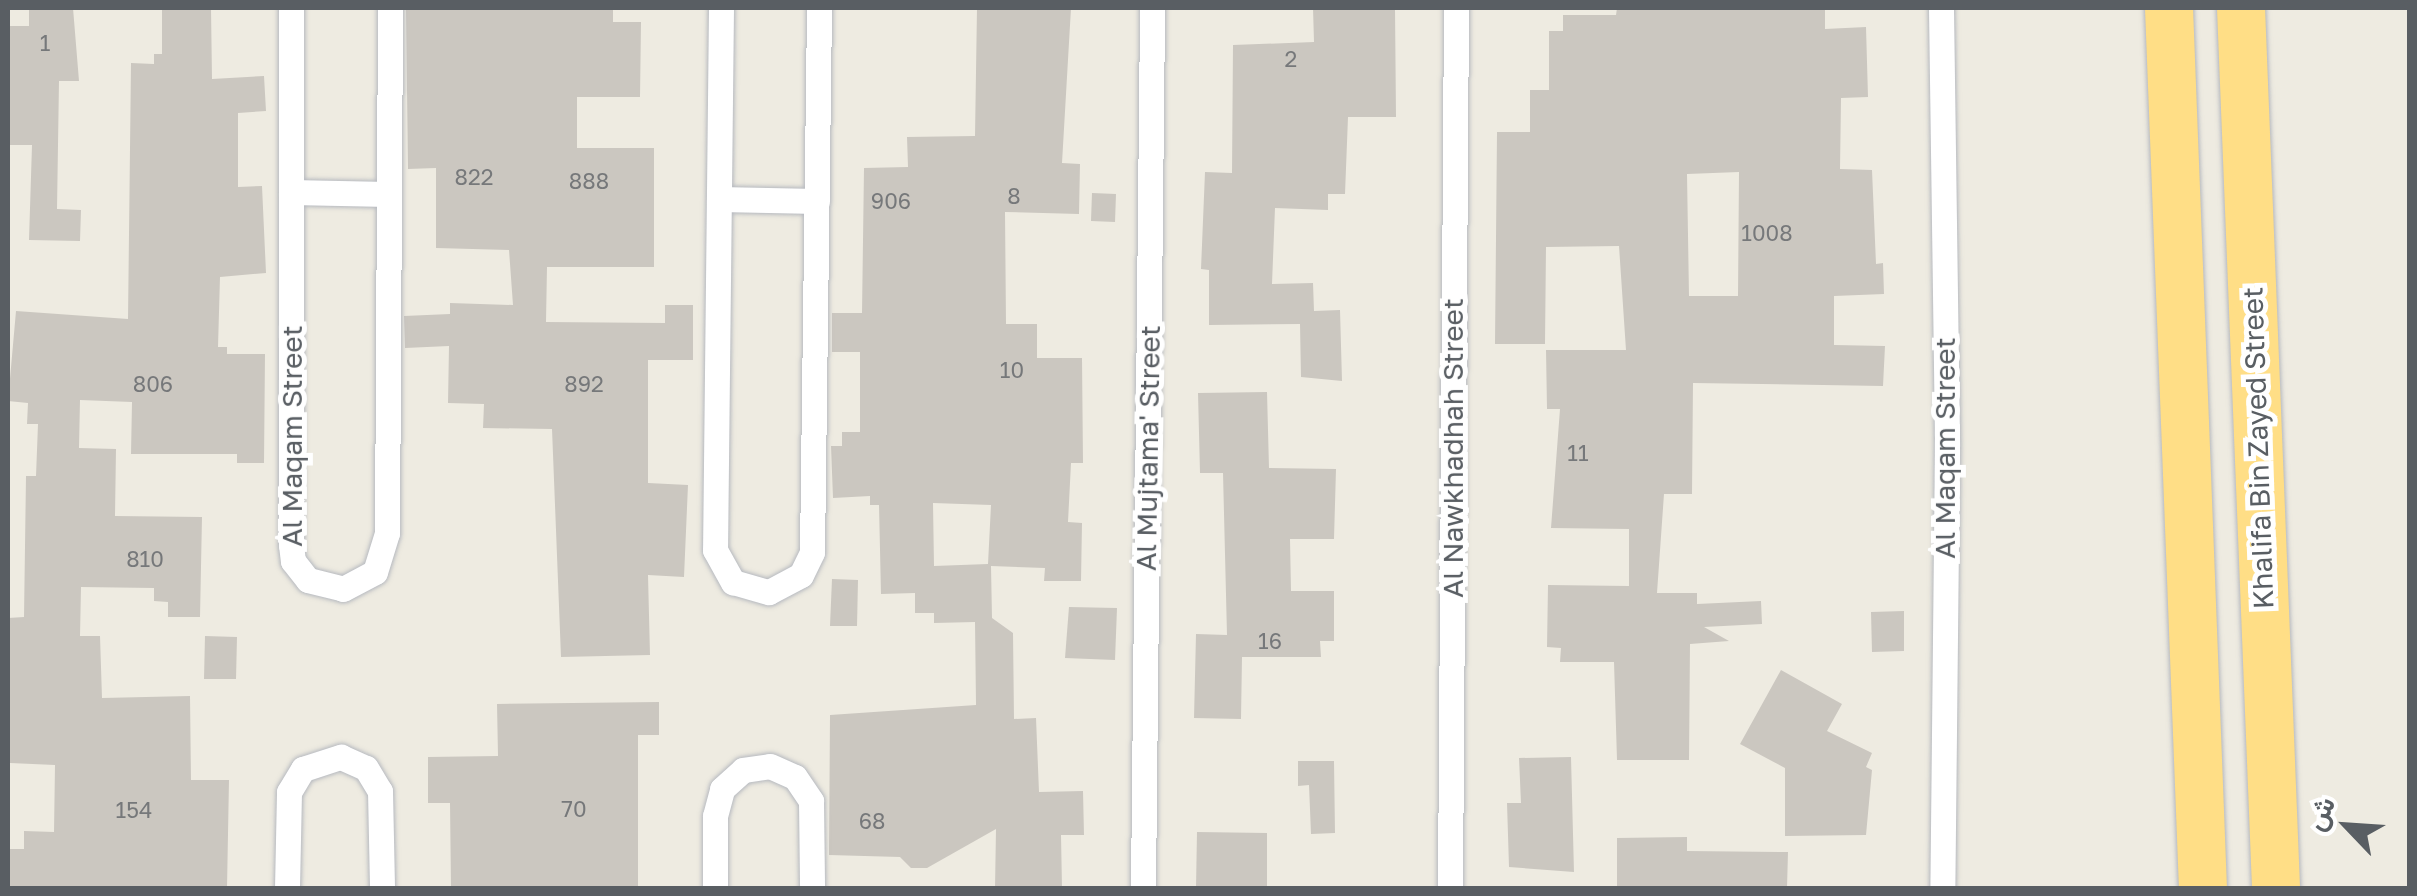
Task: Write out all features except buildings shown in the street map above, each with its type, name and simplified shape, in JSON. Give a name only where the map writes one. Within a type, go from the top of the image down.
[{"type":"highway","points":[[2169,8],[2203,888]]},
{"type":"highway","name":"Khalifa Bin Zayed Street","points":[[2241,8],[2276,888]]},
{"type":"street","name":"Al Maqam Street","points":[[292,8],[291,545],[300,572],[331,590],[366,580],[385,550],[390,8]]},
{"type":"street","points":[[721,8],[714,550],[733,582],[769,592],[801,575],[812,552],[819,8]]},
{"type":"street","name":"Al Mujtama' Street","points":[[1143,888],[1152,8]]},
{"type":"street","name":"Al Nawkhadhah Street","points":[[1450,888],[1456,8]]},
{"type":"street","name":"Al Maqam Street","points":[[1941,8],[1946,446],[1942,888]]},
{"type":"street","points":[[291,192],[388,194]]},
{"type":"street","points":[[719,200],[817,202]]},
{"type":"street","points":[[287,888],[289,792],[314,762],[341,757],[366,768],[380,790],[382,888]]},
{"type":"street","points":[[714,888],[715,816],[722,789],[742,770],[770,766],[795,777],[811,800],[812,888]]}]
